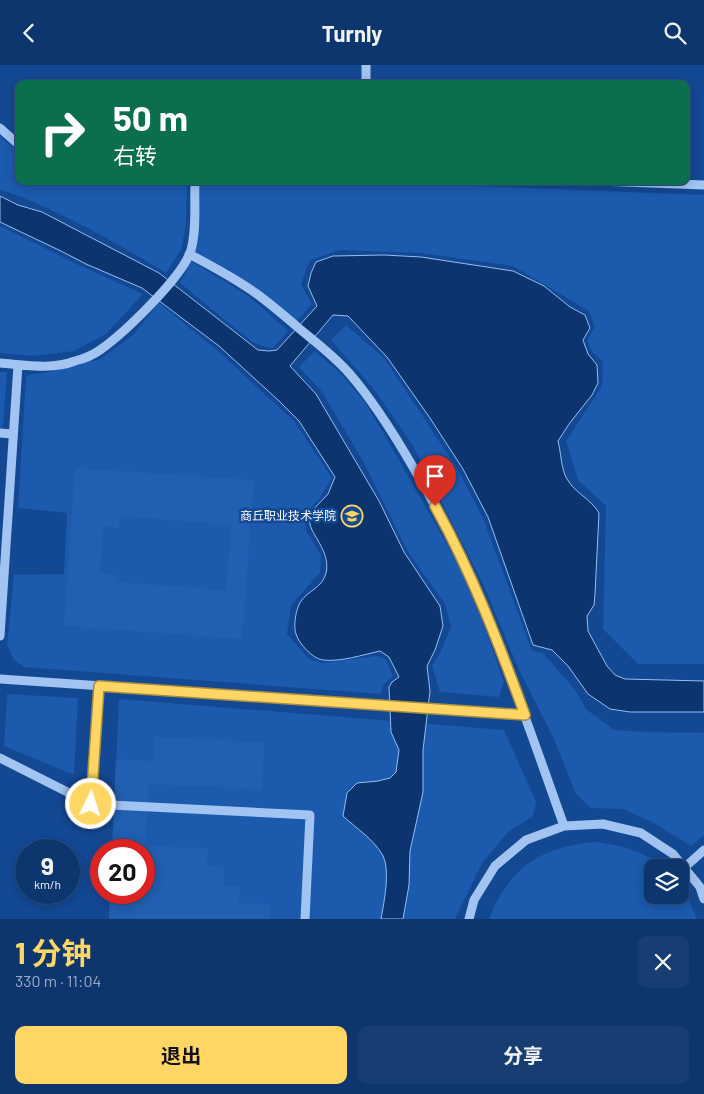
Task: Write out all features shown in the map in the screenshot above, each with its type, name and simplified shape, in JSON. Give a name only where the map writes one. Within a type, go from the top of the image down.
[{"type":"lane","points":[[366,65],[366,80]]},
{"type":"lane","points":[[0,128],[15,141]]},
{"type":"lane","points":[[690,184],[704,185]]},
{"type":"lane","points":[[0,363],[50,366],[74,362],[97,352],[117,337],[154,301],[177,274],[189,254],[193,232],[195,185]]},
{"type":"lane","points":[[189,254],[221,271],[257,294],[319,345],[348,372],[374,405],[399,442],[464,561],[525,715],[564,826]]},
{"type":"lane","points":[[0,636],[18,365]]},
{"type":"lane","points":[[0,433],[13,434]]},
{"type":"lane","points":[[0,679],[525,715]]},
{"type":"lane","points":[[91,804],[99,686]]},
{"type":"lane","points":[[0,758],[91,804],[310,815],[304,919]]},
{"type":"lane","points":[[469,919],[474,900],[495,866],[526,840],[564,826],[603,823],[641,833],[673,854],[677,859]]},
{"type":"lane","points":[[689,863],[704,850]]},
{"type":"lane","points":[[689,873],[700,887],[704,899]]},
{"type":"shaded area","points":[[0,136],[15,149],[15,185],[187,185],[186,225],[181,250],[166,273],[122,247],[47,208],[0,190]]},
{"type":"shaded area","points":[[199,185],[450,185],[704,195],[704,664],[638,664],[603,629],[606,506],[578,480],[566,441],[602,386],[603,362],[593,353],[587,340],[595,327],[589,311],[513,266],[421,253],[340,250],[310,260],[301,284],[312,304],[297,321],[263,292],[195,252]]},
{"type":"shaded area","points":[[0,196],[18,205],[42,212],[159,273],[258,350],[277,350],[317,306],[308,286],[311,273],[316,262],[333,256],[384,255],[421,257],[513,271],[544,286],[570,307],[585,315],[590,328],[583,340],[588,354],[597,365],[598,383],[592,395],[558,441],[562,465],[567,479],[599,513],[594,605],[587,616],[588,631],[607,666],[615,675],[625,679],[704,681],[704,712],[630,712],[610,709],[588,694],[568,666],[552,650],[533,645],[488,517],[463,469],[387,357],[348,316],[333,315],[290,366],[316,394],[379,501],[404,552],[440,606],[443,626],[427,666],[430,691],[423,750],[423,792],[410,851],[409,885],[403,919],[381,919],[386,886],[385,860],[374,843],[343,816],[347,793],[357,783],[390,778],[396,772],[399,750],[391,732],[389,687],[399,677],[389,657],[380,651],[344,659],[323,660],[311,654],[303,646],[295,631],[299,604],[304,597],[322,582],[327,567],[321,545],[312,530],[308,515],[328,494],[335,477],[299,421],[219,346],[142,288],[86,264],[0,222]]},
{"type":"shaded area","points":[[0,226],[143,294],[106,334],[74,351],[34,356],[0,353]]},
{"type":"shaded area","points":[[191,261],[250,297],[288,331],[273,348],[252,342],[180,283]]},
{"type":"shaded area","points":[[159,303],[218,351],[294,421],[332,478],[319,499],[304,515],[306,530],[321,556],[320,573],[291,605],[287,634],[309,659],[322,663],[378,656],[386,660],[393,676],[384,684],[381,694],[24,667],[14,660],[7,645],[14,575],[64,574],[67,513],[18,508],[26,377],[100,359],[132,336]]},
{"type":"shaded area","points":[[346,325],[384,358],[457,468],[483,518],[532,651],[543,653],[576,691],[586,709],[614,730],[704,733],[704,835],[691,846],[654,823],[623,809],[591,808],[576,794],[554,739],[519,670],[484,586],[412,444],[373,388],[331,340]]},
{"type":"shaded area","points":[[315,351],[339,372],[364,401],[456,560],[482,619],[504,682],[499,697],[440,692],[432,666],[451,627],[445,604],[408,552],[363,461],[322,392],[299,367]]},
{"type":"shaded area","points":[[0,372],[7,372],[3,428],[0,428]]},
{"type":"shaded area","points":[[7,694],[78,698],[74,775],[4,746]]},
{"type":"shaded area","points":[[119,699],[504,730],[536,802],[533,816],[508,832],[482,863],[455,919],[109,919],[110,904],[155,904],[155,839],[113,839]]},
{"type":"shaded area","points":[[598,842],[615,845],[652,859],[644,859],[644,904],[689,904],[689,901],[697,919],[489,919],[507,885],[530,862],[561,848]]},
{"type":"building","points":[[75,468],[254,480],[242,639],[64,626]],"holes":[[[120,516],[231,525],[226,590],[116,582],[116,575],[100,573],[103,526],[119,528]]]},
{"type":"building","points":[[155,737],[264,742],[262,789],[149,784],[146,839],[112,839],[116,759],[154,761]]},
{"type":"building","points":[[155,846],[208,848],[207,866],[224,867],[223,885],[240,886],[239,903],[270,904],[269,919],[109,919],[110,904],[155,904]]},
{"type":"place","name":"商丘职业技术学院","points":[[352,516]]},
{"type":"route","points":[[91,804],[99,686],[525,715],[464,561],[435,506]]}]
